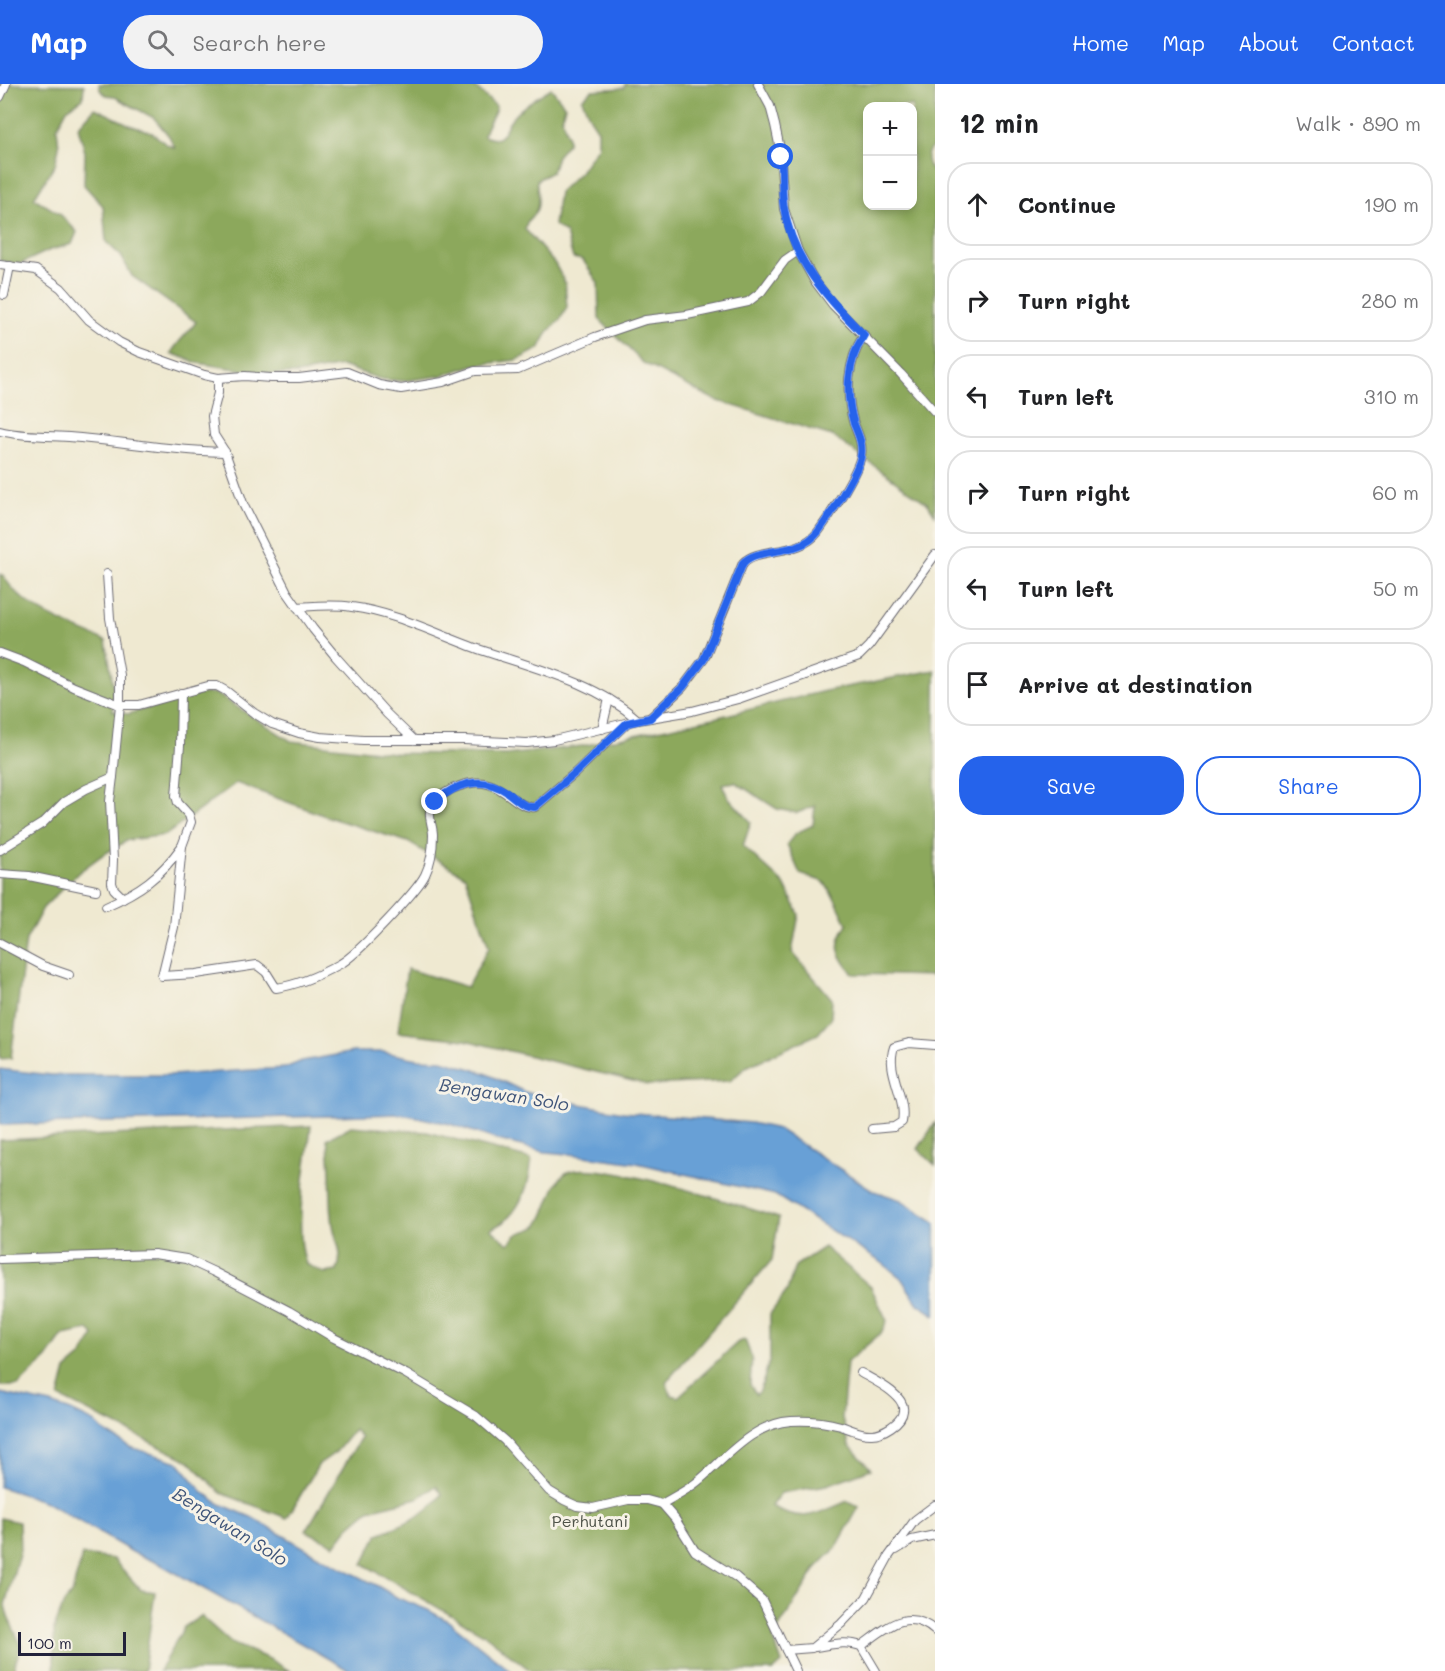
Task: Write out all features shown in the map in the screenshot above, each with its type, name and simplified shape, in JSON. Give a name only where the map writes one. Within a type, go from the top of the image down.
[{"type":"street","points":[[0,97],[6,84]]},
{"type":"street","points":[[758,84],[770,106],[775,125],[780,149],[784,209],[798,251],[814,280],[833,305],[935,412]]},
{"type":"street","points":[[0,265],[36,270],[48,276],[62,288],[89,320],[119,342],[139,352],[218,378],[298,378],[347,372],[379,385],[401,389],[443,382],[474,371],[518,370],[595,337],[645,320],[687,315],[748,302],[761,292],[785,260],[798,251]]},
{"type":"street","points":[[4,295],[10,266]]},
{"type":"street","points":[[650,718],[683,687],[704,659],[743,563],[752,556],[808,542],[825,521],[856,468],[861,452],[851,409],[849,371],[853,355],[864,335]]},
{"type":"street","points":[[218,378],[212,422],[214,435],[225,452],[244,506],[287,592],[336,657],[387,714],[414,740]]},
{"type":"street","points":[[0,431],[17,435],[67,436],[192,451],[225,452]]},
{"type":"street","points":[[0,653],[24,662],[64,684],[120,705],[139,705],[208,686],[217,686],[272,724],[299,733],[341,739],[526,743],[554,740],[738,699],[859,656],[935,555]]},
{"type":"street","points":[[107,574],[110,618],[119,667],[120,705],[110,801],[113,860],[111,880],[114,889],[123,898]]},
{"type":"street","points":[[297,607],[352,607],[409,621],[480,650],[527,664],[609,699],[638,720]]},
{"type":"street","points":[[181,693],[182,720],[176,798],[190,820],[182,846],[174,927],[163,977],[257,965],[266,972],[273,986],[278,988],[308,978],[345,961],[414,891],[430,861],[433,832],[430,811],[435,802],[447,791],[472,782],[488,783],[504,790],[525,806],[535,807],[575,773],[627,723]]},
{"type":"street","points":[[602,729],[609,699]]},
{"type":"street","points":[[0,850],[43,823],[64,802],[112,777]]},
{"type":"street","points":[[106,906],[140,890],[158,876],[182,846]]},
{"type":"street","points":[[0,874],[29,876],[96,890]]},
{"type":"street","points":[[0,944],[43,966],[69,975]]},
{"type":"street","points":[[872,1129],[894,1127],[900,1124],[903,1118],[892,1063],[894,1047],[909,1043],[935,1045]]},
{"type":"street","points":[[0,1259],[137,1254],[186,1258],[264,1298],[334,1338],[406,1374],[476,1416],[505,1441],[549,1491],[564,1500],[577,1506],[592,1508],[640,1500],[662,1504],[675,1519],[695,1551],[736,1577],[762,1600],[795,1670]]},
{"type":"street","points":[[662,1504],[695,1484],[741,1444],[775,1424],[792,1421],[832,1424],[869,1434],[882,1432],[896,1423],[902,1417],[904,1410],[900,1399],[861,1373]]},
{"type":"street","points":[[812,1648],[842,1624],[862,1603],[889,1557],[915,1520],[935,1505]]},
{"type":"street","points":[[889,1557],[907,1542],[935,1535]]},
{"type":"street","points":[[786,1650],[847,1643],[861,1646],[890,1626],[906,1620],[920,1621],[935,1631]]},
{"type":"street","points":[[861,1646],[876,1671]]},
{"type":"green space","points":[[0,84],[84,85],[83,98],[67,109],[57,128],[59,147],[55,165],[34,198],[60,214],[77,232],[72,244],[50,250],[20,264],[0,261]]},
{"type":"green space","points":[[99,84],[471,84],[496,106],[484,136],[494,139],[502,135],[518,112],[551,88],[565,106],[562,119],[568,143],[557,156],[552,172],[537,180],[537,209],[525,229],[555,264],[565,283],[567,307],[560,320],[548,332],[539,349],[517,360],[474,365],[440,376],[403,381],[380,379],[342,366],[297,374],[269,374],[197,363],[171,353],[196,322],[132,276],[121,256],[106,242],[103,206],[84,185],[85,152],[78,127],[95,108],[132,126],[151,132],[175,148],[169,136],[154,118],[113,96],[106,95],[100,90]]},
{"type":"green space","points":[[625,84],[935,84],[935,145],[927,155],[927,159],[935,174],[935,515],[928,504],[832,436],[715,400],[643,363],[599,319],[598,283],[583,260],[573,258],[566,234],[554,225],[559,192],[580,172],[598,146],[598,130],[582,99],[592,90],[624,88]]},
{"type":"green space","points":[[0,574],[22,598],[48,616],[106,641],[113,684],[113,711],[128,714],[196,694],[215,693],[291,741],[394,753],[506,755],[582,746],[714,718],[825,691],[935,670],[935,976],[853,974],[839,950],[838,945],[842,932],[847,924],[835,899],[824,882],[800,874],[787,844],[796,833],[813,825],[815,806],[797,813],[777,809],[735,782],[722,784],[728,797],[751,822],[743,846],[784,884],[799,914],[792,952],[832,999],[831,1019],[818,1034],[746,1067],[730,1081],[649,1085],[465,1040],[398,1032],[407,969],[467,987],[489,947],[465,876],[408,842],[331,818],[236,783],[166,835],[128,840],[101,856],[78,873],[43,908],[26,940],[11,1058],[0,1059]]},
{"type":"green space","points":[[935,1123],[935,1165],[918,1149]]},
{"type":"green space","name":"Perhutani","points":[[311,1126],[302,1196],[302,1250],[306,1264],[324,1273],[337,1271],[340,1258],[332,1214],[327,1139],[351,1126],[427,1132],[531,1159],[528,1183],[518,1205],[506,1220],[491,1229],[508,1244],[520,1233],[538,1225],[561,1177],[566,1173],[581,1170],[605,1171],[669,1185],[779,1218],[772,1260],[666,1382],[671,1395],[678,1397],[738,1342],[745,1340],[752,1358],[750,1384],[756,1395],[760,1391],[770,1359],[770,1314],[787,1291],[795,1266],[824,1247],[871,1287],[887,1321],[881,1333],[847,1362],[842,1418],[849,1445],[871,1469],[827,1485],[781,1493],[771,1506],[793,1515],[802,1516],[818,1513],[848,1501],[859,1507],[836,1548],[817,1567],[773,1637],[782,1663],[773,1671],[531,1671],[487,1636],[363,1564],[378,1534],[413,1519],[436,1502],[442,1494],[436,1486],[418,1498],[369,1510],[348,1528],[335,1545],[306,1531],[361,1437],[354,1430],[336,1452],[319,1464],[287,1518],[221,1493],[189,1461],[59,1397],[66,1370],[81,1357],[94,1335],[89,1330],[63,1335],[47,1358],[18,1386],[0,1386],[0,1140]]},
{"type":"green space","points":[[0,1518],[19,1522],[20,1550],[5,1605],[21,1645],[13,1671],[0,1671]]},
{"type":"green space","points":[[82,1555],[113,1559],[141,1590],[155,1592],[144,1671],[54,1671],[54,1629],[64,1603],[72,1593]]},
{"type":"green space","points":[[201,1616],[231,1643],[267,1658],[290,1671],[159,1671],[184,1627]]},
{"type":"water","name":"Bengawan Solo","points":[[353,1052],[383,1052],[418,1059],[442,1060],[485,1073],[525,1092],[623,1112],[751,1123],[778,1129],[874,1191],[901,1200],[935,1222],[935,1315],[918,1304],[901,1278],[881,1262],[775,1195],[637,1163],[545,1152],[450,1124],[402,1114],[0,1125],[0,1069],[51,1075],[172,1075],[285,1068],[302,1061]]},
{"type":"water","name":"Bengawan Solo","points":[[0,1393],[51,1404],[71,1411],[96,1423],[102,1430],[130,1447],[178,1462],[202,1491],[220,1504],[251,1517],[398,1598],[448,1621],[511,1671],[350,1671],[160,1564],[134,1553],[46,1502],[0,1487]]},
{"type":"route","points":[[435,802],[447,791],[456,787],[480,782],[504,790],[525,806],[535,807],[575,773],[627,723],[650,718],[683,687],[704,659],[743,563],[752,556],[808,542],[825,521],[856,468],[861,452],[851,409],[849,371],[853,355],[864,335],[833,305],[814,280],[798,251],[784,209],[781,157]]}]
